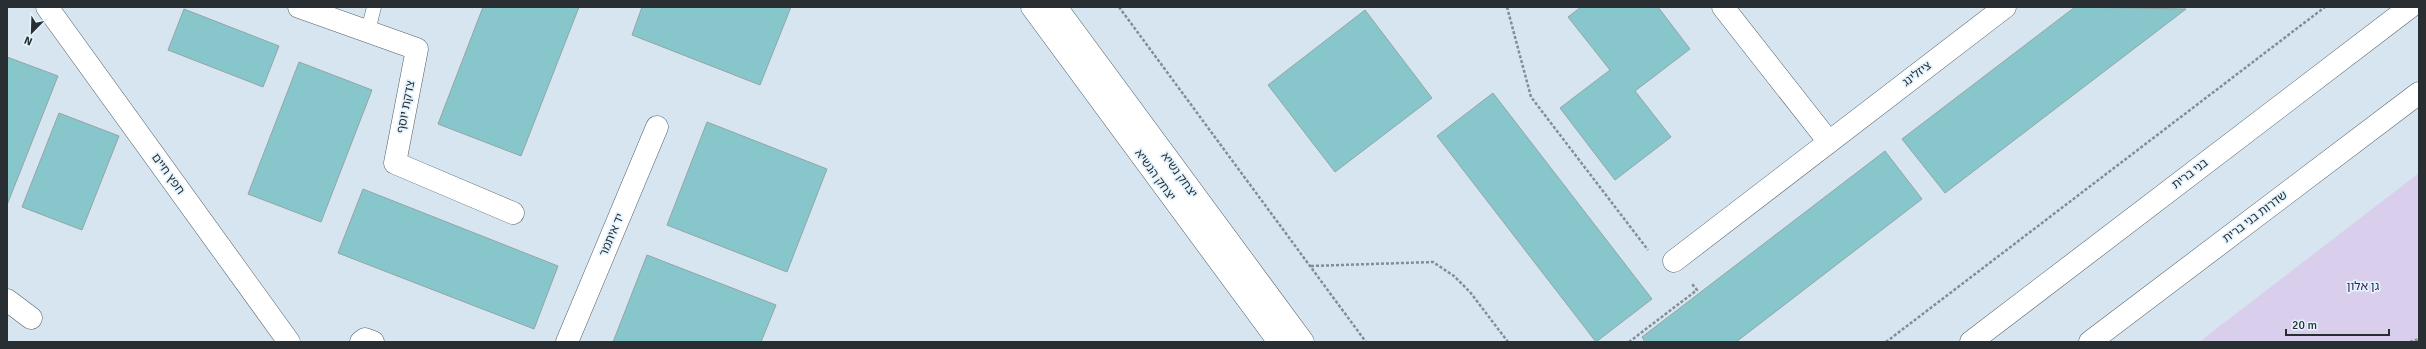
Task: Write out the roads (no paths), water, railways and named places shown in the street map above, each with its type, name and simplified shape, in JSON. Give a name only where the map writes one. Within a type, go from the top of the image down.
[{"type":"main road","name":"חפץ חיים","points":[[47,7],[289,342]]},
{"type":"main road","name":"צדקת יוסף","points":[[299,7],[417,49],[395,163],[513,213]]},
{"type":"main road","name":"יצחק הנשיא","points":[[1032,7],[1279,342]]},
{"type":"main road","name":"יצחק נשיא","points":[[1056,7],[1303,342]]},
{"type":"main road","points":[[1723,7],[1829,142]]},
{"type":"main road","name":"ציזלינג","points":[[1674,261],[2005,7]]},
{"type":"main road","name":"בני ברית","points":[[1971,342],[2410,7]]},
{"type":"main road","name":"שדרות בני ברית","points":[[2090,342],[2419,93]]},
{"type":"main road","name":"יד איתמר","points":[[567,342],[657,127]]},
{"type":"main road","points":[[7,300],[31,318]]},
{"type":"main road","points":[[362,342],[365,339],[374,342]]},
{"type":"lane","points":[[368,31],[374,7]]},
{"type":"park label","name":"גן אלון","points":[[2363,286]]}]
